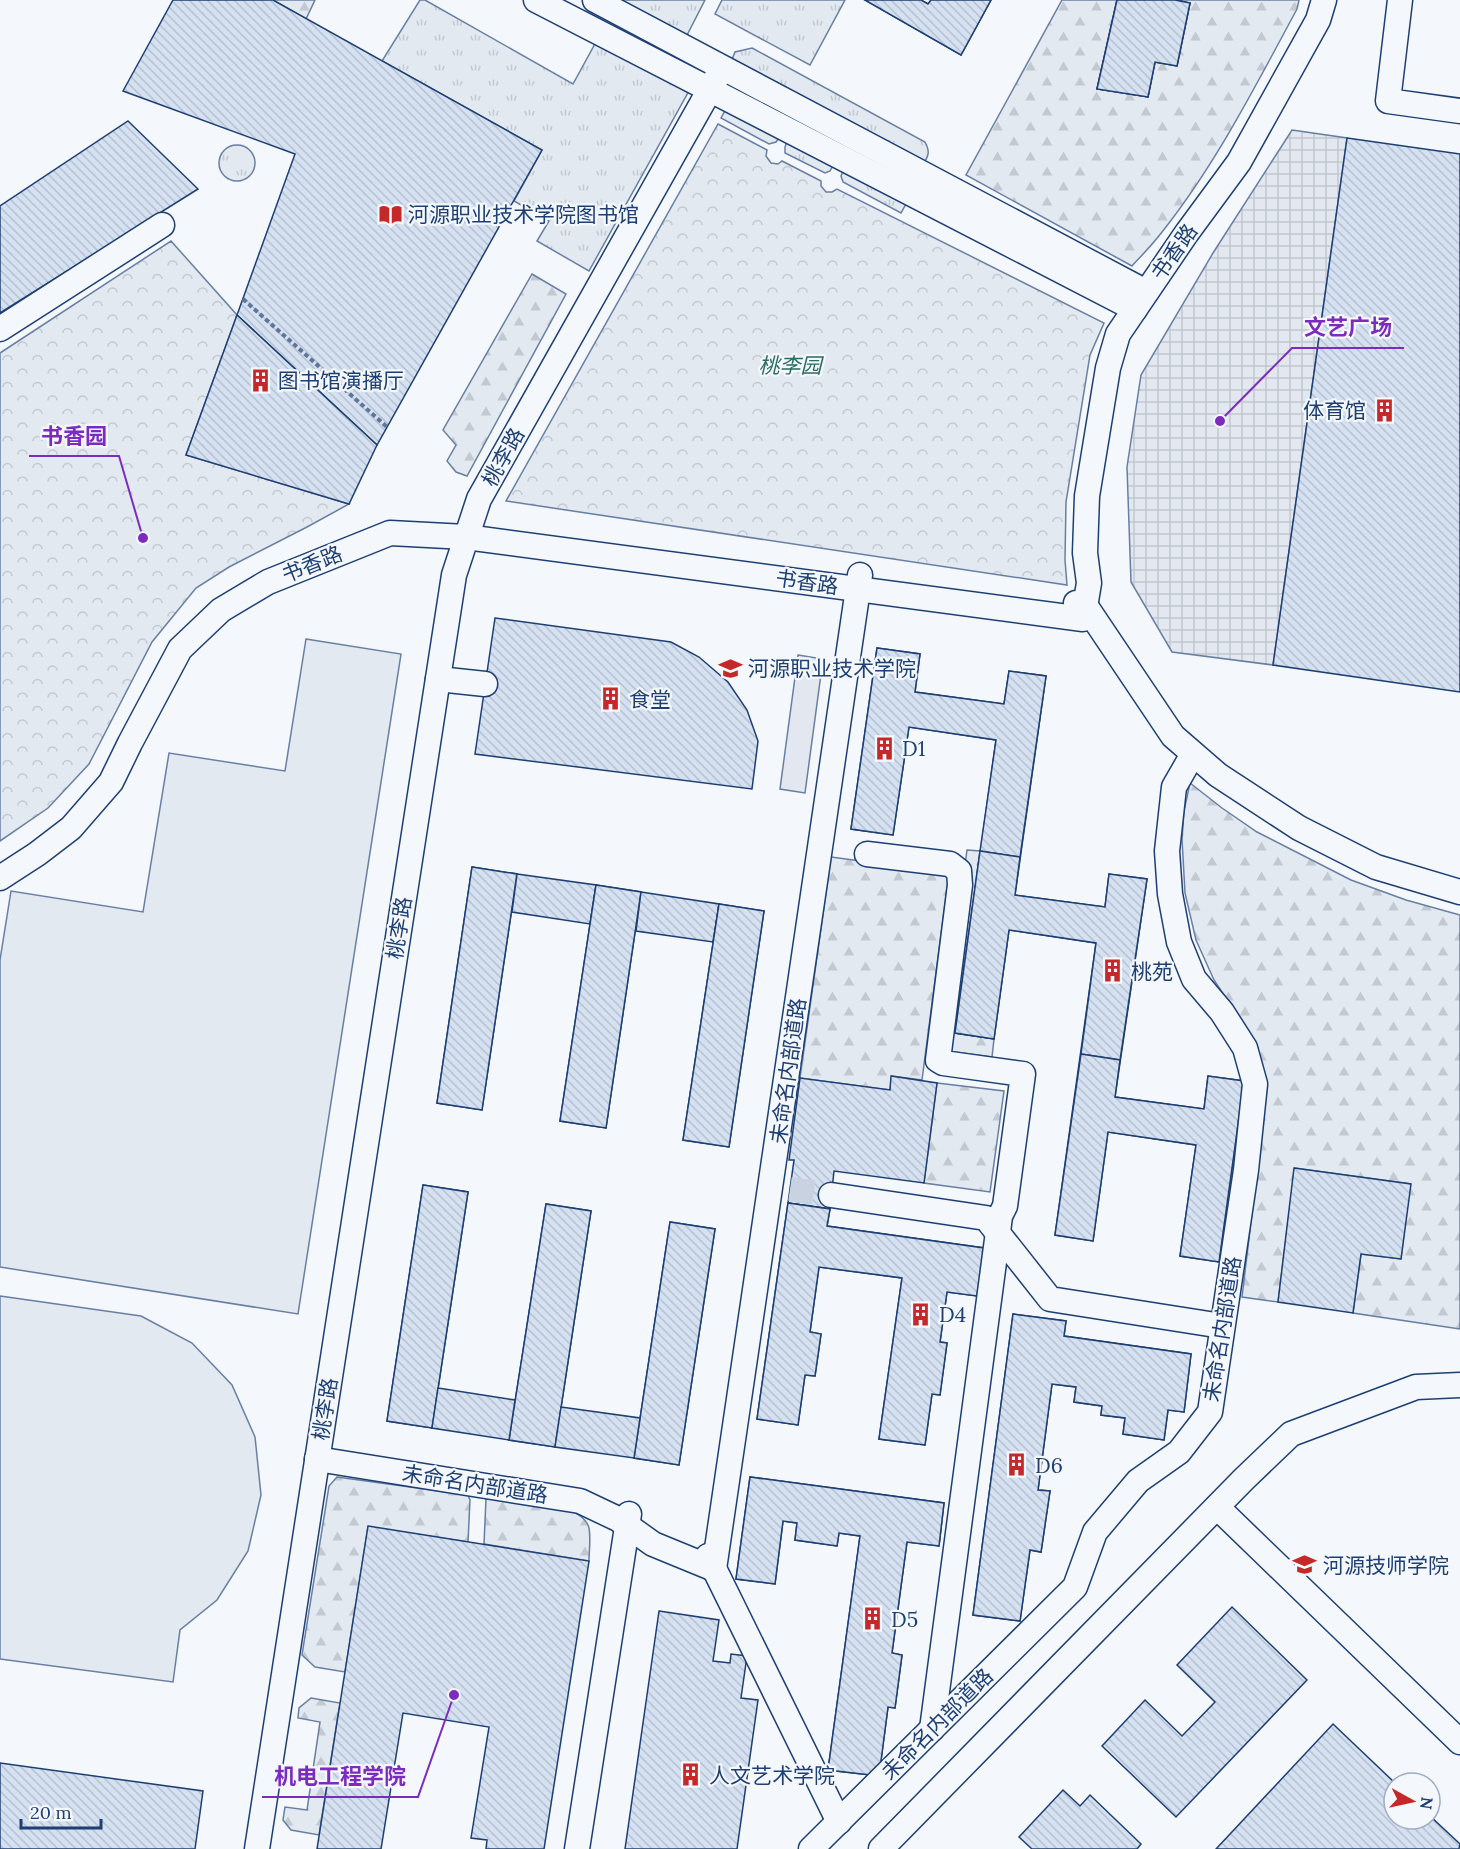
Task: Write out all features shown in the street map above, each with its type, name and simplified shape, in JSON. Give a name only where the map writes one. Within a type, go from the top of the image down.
[{"type":"street","points":[[536,0],[715,94],[1136,298]]},
{"type":"street","points":[[595,0],[1136,298]]},
{"type":"street","name":"书香路","points":[[1136,298],[1178,227],[1231,155],[1308,14],[1312,0]]},
{"type":"street","name":"书香路","points":[[0,862],[66,820],[105,774],[174,641],[216,603],[267,570],[389,520],[1078,611],[1074,550],[1076,495],[1098,367],[1110,330],[1239,162],[1318,20],[1324,0]]},
{"type":"street","points":[[1401,0],[1388,101],[1460,111]]},
{"type":"street","name":"桃李路","points":[[257,1849],[324,1454],[446,680],[470,578],[479,499],[728,72]]},
{"type":"street","points":[[0,329],[162,225]]},
{"type":"street","name":"书香路","points":[[0,878],[71,828],[111,782],[180,649],[221,610],[268,582],[390,533],[475,532]]},
{"type":"street","name":"未命名内部道路","points":[[324,1454],[580,1501],[618,1519],[629,1520],[655,1532],[711,1563],[775,1180],[855,581]]},
{"type":"street","points":[[1078,611],[1162,745],[1218,775],[1260,805],[1299,828],[1376,867],[1460,892]]},
{"type":"street","points":[[446,680],[486,684]]},
{"type":"street","points":[[1190,760],[1206,784],[1253,818],[1293,840],[1373,879],[1460,906]]},
{"type":"street","name":"未命名内部道路","points":[[811,1849],[1075,1587],[1095,1532],[1138,1481],[1179,1452],[1210,1412],[1246,1170],[1255,1084],[1245,1048],[1222,1012],[1194,979],[1179,942],[1170,894],[1167,851],[1174,787],[1190,760]]},
{"type":"street","points":[[867,854],[950,864],[959,871],[960,885],[937,1055],[939,1062],[1023,1074],[1005,1227],[939,1722]]},
{"type":"street","points":[[832,1188],[991,1205],[1050,1299],[1224,1318]]},
{"type":"street","points":[[902,1849],[1222,1512],[1291,1434],[1416,1387],[1460,1385]]},
{"type":"street","points":[[882,1849],[1222,1512],[1257,1487],[1303,1446],[1425,1400],[1460,1400]]},
{"type":"street","name":"桃李路","points":[[268,1849],[324,1454]]},
{"type":"street","points":[[1222,1512],[1460,1742]]},
{"type":"street","points":[[577,1849],[629,1520]]},
{"type":"street","points":[[711,1563],[839,1822]]},
{"type":"path","points":[[243,299],[387,427]]},
{"type":"green space","points":[[273,0],[315,0],[306,19]]},
{"type":"green space","points":[[420,0],[425,0],[573,84],[596,42],[690,89],[589,271],[537,241],[549,221],[514,201],[542,150],[382,61]]},
{"type":"green space","points":[[616,0],[705,0],[685,39]]},
{"type":"green space","points":[[722,0],[845,0],[810,65],[715,14]]},
{"type":"green space","points":[[1062,0],[1117,0],[1097,89],[1148,97],[1155,62],[1177,66],[1190,3],[1175,0],[1299,0],[1297,9],[1218,152],[1182,206],[1132,266],[966,175]]},
{"type":"green space","points":[[752,48],[925,142],[928,156],[925,161],[923,164],[731,62],[735,52]]},
{"type":"green space","points":[[726,109],[779,138],[776,142],[769,144],[721,118]]},
{"type":"green space","name":"桃李园","points":[[718,124],[767,150],[766,156],[771,163],[778,164],[782,161],[821,181],[821,186],[826,192],[837,189],[1104,323],[1090,355],[1066,502],[1067,585],[506,501]]},
{"type":"green space","points":[[787,141],[834,164],[830,171],[825,173],[785,153]]},
{"type":"green space","points":[[237,145],[250,150],[255,163],[250,176],[237,181],[224,176],[219,163],[224,150]]},
{"type":"green space","points":[[844,169],[907,202],[901,213],[843,182],[841,176]]},
{"type":"green space","points":[[171,241],[237,315],[186,455],[349,504],[229,567],[196,588],[152,642],[89,764],[48,808],[0,841],[0,353]]},
{"type":"green space","points":[[532,274],[566,294],[467,476],[456,472],[447,461],[456,445],[443,430]]},
{"type":"green space","points":[[306,639],[401,654],[298,1314],[0,1267],[0,960],[11,891],[143,912],[169,753],[285,771]]},
{"type":"green space","points":[[1190,783],[1257,832],[1351,880],[1406,900],[1460,915],[1460,1329],[1353,1313],[1361,1254],[1401,1259],[1410,1184],[1295,1168],[1278,1302],[1242,1297],[1267,1087],[1257,1045],[1214,980],[1196,940],[1185,893],[1182,839],[1184,811]]},
{"type":"green space","points":[[967,850],[980,851],[955,1033],[994,1039],[992,1057],[940,1050]]},
{"type":"green space","points":[[831,857],[949,873],[922,1080],[892,1076],[890,1090],[800,1078]]},
{"type":"green space","points":[[937,1083],[1004,1091],[990,1192],[924,1183]]},
{"type":"green space","points":[[0,1296],[141,1316],[192,1343],[232,1385],[255,1437],[261,1495],[248,1551],[217,1600],[180,1630],[173,1682],[0,1659]]},
{"type":"green space","points":[[337,1477],[468,1495],[470,1500],[468,1542],[368,1527],[345,1672],[315,1667],[302,1655],[329,1486]]},
{"type":"green space","points":[[491,1496],[546,1503],[574,1512],[584,1519],[589,1528],[589,1561],[484,1544],[486,1499]]},
{"type":"green space","points":[[311,1698],[340,1703],[319,1835],[291,1830],[283,1820],[285,1807],[307,1810],[320,1722],[298,1718],[299,1708]]},
{"type":"shaded area","points":[[1292,130],[1347,138],[1273,665],[1172,652],[1131,582],[1127,467],[1141,375],[1213,253]]},
{"type":"shaded area","points":[[798,655],[823,659],[805,793],[780,789]]},
{"type":"building","name":"河源职业技术学院图书馆","points":[[173,0],[273,0],[542,150],[377,445],[237,315],[295,154],[123,91]]},
{"type":"building","points":[[865,0],[921,0],[928,4],[931,0],[991,0],[961,55]]},
{"type":"building","points":[[865,0],[921,0],[928,4],[931,0],[991,0],[961,55]]},
{"type":"building","points":[[1117,0],[1175,0],[1190,3],[1177,66],[1155,62],[1148,97],[1097,89]]},
{"type":"building","points":[[1117,0],[1175,0],[1190,3],[1177,66],[1155,62],[1148,97],[1097,89]]},
{"type":"building","points":[[128,121],[198,189],[0,313],[0,206]]},
{"type":"building","name":"体育馆","points":[[1347,138],[1460,154],[1460,692],[1273,665]]},
{"type":"building","name":"图书馆演播厅","points":[[237,315],[377,445],[349,504],[186,455]]},
{"type":"building","name":"食堂","points":[[495,618],[671,642],[699,657],[728,682],[747,710],[758,741],[752,789],[475,754]]},
{"type":"building","name":"桃苑","points":[[877,648],[920,654],[915,692],[1004,704],[1009,671],[1046,676],[1015,895],[1105,907],[1109,874],[1147,879],[1115,1097],[1204,1109],[1208,1076],[1244,1081],[1219,1262],[1180,1256],[1196,1145],[1108,1132],[1093,1241],[1055,1235],[1096,943],[1009,930],[994,1039],[955,1033],[996,740],[909,727],[893,835],[851,829]]},
{"type":"building","name":"D1","points":[[877,648],[920,654],[915,692],[1004,704],[1009,671],[1046,676],[1020,857],[980,851],[996,740],[909,727],[893,835],[851,829]]},
{"type":"building","points":[[980,851],[1020,857],[1015,895],[1105,907],[1109,874],[1147,879],[1120,1060],[1081,1054],[1096,943],[1009,930],[994,1039],[955,1033]]},
{"type":"building","points":[[472,867],[517,874],[482,1110],[437,1103]]},
{"type":"building","points":[[472,867],[517,874],[482,1110],[437,1103]]},
{"type":"building","points":[[517,874],[596,885],[590,924],[512,912]]},
{"type":"building","points":[[596,885],[641,892],[606,1128],[560,1121]]},
{"type":"building","points":[[596,885],[641,892],[606,1128],[560,1121]]},
{"type":"building","points":[[641,892],[719,904],[713,942],[636,931]]},
{"type":"building","points":[[719,904],[764,911],[729,1147],[683,1140]]},
{"type":"building","points":[[719,904],[764,911],[729,1147],[683,1140]]},
{"type":"building","points":[[1081,1054],[1120,1060],[1115,1097],[1204,1109],[1208,1076],[1244,1081],[1219,1262],[1180,1256],[1196,1145],[1108,1132],[1093,1241],[1055,1235]]},
{"type":"building","points":[[891,1076],[937,1083],[924,1183],[834,1171],[830,1209],[788,1203],[794,1160],[789,1160],[800,1078],[890,1090]]},
{"type":"building","points":[[1294,1168],[1411,1184],[1401,1259],[1361,1254],[1353,1313],[1278,1302]]},
{"type":"building","points":[[423,1185],[468,1192],[432,1428],[387,1421]]},
{"type":"building","points":[[423,1185],[468,1192],[432,1428],[387,1421]]},
{"type":"building","name":"D4","points":[[788,1203],[830,1209],[827,1226],[984,1248],[977,1296],[947,1292],[940,1342],[947,1343],[940,1395],[932,1394],[925,1445],[879,1439],[902,1278],[819,1267],[810,1332],[821,1334],[815,1376],[805,1375],[798,1425],[757,1419]]},
{"type":"building","name":"D4","points":[[788,1203],[830,1209],[827,1226],[984,1248],[977,1296],[947,1292],[940,1342],[947,1343],[940,1395],[932,1394],[925,1445],[879,1439],[902,1278],[819,1267],[810,1332],[821,1334],[815,1376],[805,1375],[798,1425],[757,1419]]},
{"type":"building","points":[[546,1204],[591,1211],[555,1447],[509,1440]]},
{"type":"building","points":[[546,1204],[591,1211],[555,1447],[509,1440]]},
{"type":"building","points":[[670,1222],[715,1229],[679,1465],[634,1458]]},
{"type":"building","points":[[670,1222],[715,1229],[679,1465],[634,1458]]},
{"type":"building","name":"D6","points":[[1013,1314],[1066,1321],[1064,1336],[1191,1354],[1184,1412],[1168,1410],[1164,1440],[1123,1434],[1125,1418],[1101,1415],[1102,1406],[1074,1402],[1076,1387],[1052,1384],[1038,1490],[1050,1491],[1041,1552],[1030,1550],[1020,1621],[973,1615]]},
{"type":"building","name":"D6","points":[[1013,1314],[1066,1321],[1064,1336],[1191,1354],[1184,1412],[1168,1410],[1164,1440],[1123,1434],[1125,1418],[1101,1415],[1102,1406],[1074,1402],[1076,1387],[1052,1384],[1038,1490],[1050,1491],[1041,1552],[1030,1550],[1020,1621],[973,1615]]},
{"type":"building","points":[[438,1388],[515,1400],[509,1440],[432,1428]]},
{"type":"building","points":[[561,1407],[640,1418],[634,1458],[555,1447]]},
{"type":"building","name":"D5","points":[[750,1477],[944,1503],[939,1546],[907,1542],[892,1653],[902,1655],[895,1708],[888,1707],[879,1776],[828,1770],[860,1536],[839,1533],[837,1546],[795,1540],[797,1523],[783,1521],[775,1584],[736,1579]]},
{"type":"building","name":"D5","points":[[750,1477],[944,1503],[939,1546],[907,1542],[892,1653],[902,1655],[895,1708],[888,1707],[879,1776],[828,1770],[860,1536],[839,1533],[837,1546],[795,1540],[797,1523],[783,1521],[775,1584],[736,1579]]},
{"type":"building","points":[[368,1526],[589,1561],[544,1849],[486,1849],[487,1840],[471,1838],[489,1727],[403,1713],[381,1849],[317,1849]]},
{"type":"building","points":[[1232,1607],[1307,1680],[1176,1817],[1102,1746],[1145,1700],[1182,1736],[1215,1702],[1177,1665]]},
{"type":"building","name":"人文艺术学院","points":[[659,1611],[719,1620],[713,1661],[730,1663],[731,1654],[747,1656],[741,1698],[758,1700],[737,1849],[625,1849]]},
{"type":"building","points":[[1333,1724],[1382,1771],[1382,1831],[1442,1831],[1442,1827],[1460,1844],[1459,1849],[1216,1849]]},
{"type":"building","points":[[0,1763],[203,1791],[195,1849],[0,1849]]},
{"type":"building","points":[[1063,1790],[1080,1806],[1090,1795],[1141,1844],[1137,1849],[1032,1849],[1019,1837]]},
{"type":"tunnel","points":[[790,1189],[831,1195]]},
{"type":"place","name":"河源职业技术学院图书馆","points":[[390,214]]},
{"type":"place","name":"图书馆演播厅","points":[[260,380]]},
{"type":"place","name":"体育馆","points":[[1384,410]]},
{"type":"place","name":"文艺广场","points":[[1220,421]]},
{"type":"place","name":"书香园","points":[[143,538]]},
{"type":"place","name":"河源职业技术学院","points":[[730,668]]},
{"type":"place","name":"食堂","points":[[611,699]]},
{"type":"place","name":"D1","points":[[884,748]]},
{"type":"place","name":"桃苑","points":[[1113,971]]},
{"type":"place","name":"D4","points":[[921,1314]]},
{"type":"place","name":"D6","points":[[1017,1465]]},
{"type":"place","name":"河源技师学院","points":[[1305,1565]]},
{"type":"place","name":"D5","points":[[873,1619]]},
{"type":"place","name":"机电工程学院","points":[[454,1695]]},
{"type":"place","name":"人文艺术学院","points":[[691,1775]]}]
